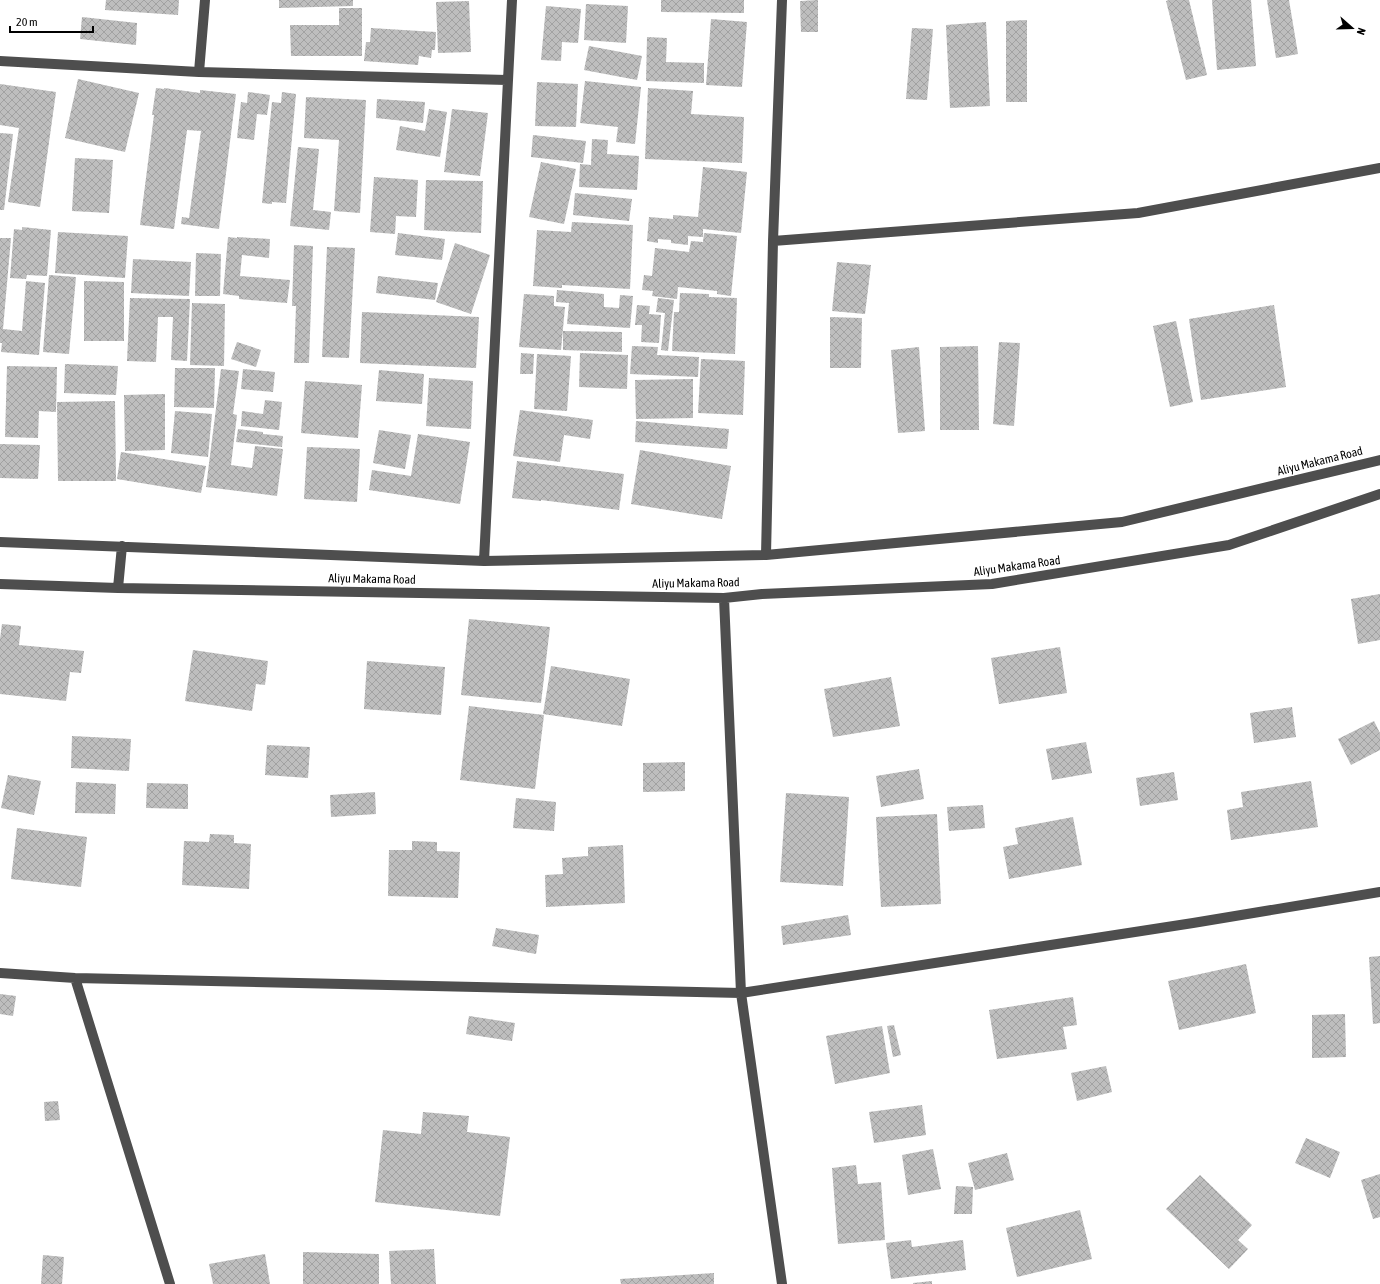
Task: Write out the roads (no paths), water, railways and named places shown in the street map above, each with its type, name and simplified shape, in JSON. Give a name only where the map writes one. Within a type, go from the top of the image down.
[{"type":"street","points":[[199,72],[205,0]]},
{"type":"street","points":[[484,561],[512,0]]},
{"type":"street","points":[[766,555],[773,241],[782,0]]},
{"type":"street","points":[[0,61],[199,72],[507,80]]},
{"type":"street","points":[[773,241],[1138,213],[1380,168]]},
{"type":"street","name":"Aliyu Makama Road","points":[[0,542],[484,561],[766,555],[1122,522],[1380,460]]},
{"type":"street","name":"Aliyu Makama Road","points":[[0,584],[118,588],[724,598],[762,594],[992,584],[1229,544],[1380,494]]},
{"type":"street","points":[[118,588],[122,546]]},
{"type":"street","points":[[724,598],[741,993],[782,1284]]},
{"type":"street","points":[[0,973],[75,978],[741,993],[1193,923],[1380,892]]},
{"type":"street","points":[[75,978],[170,1284]]}]
